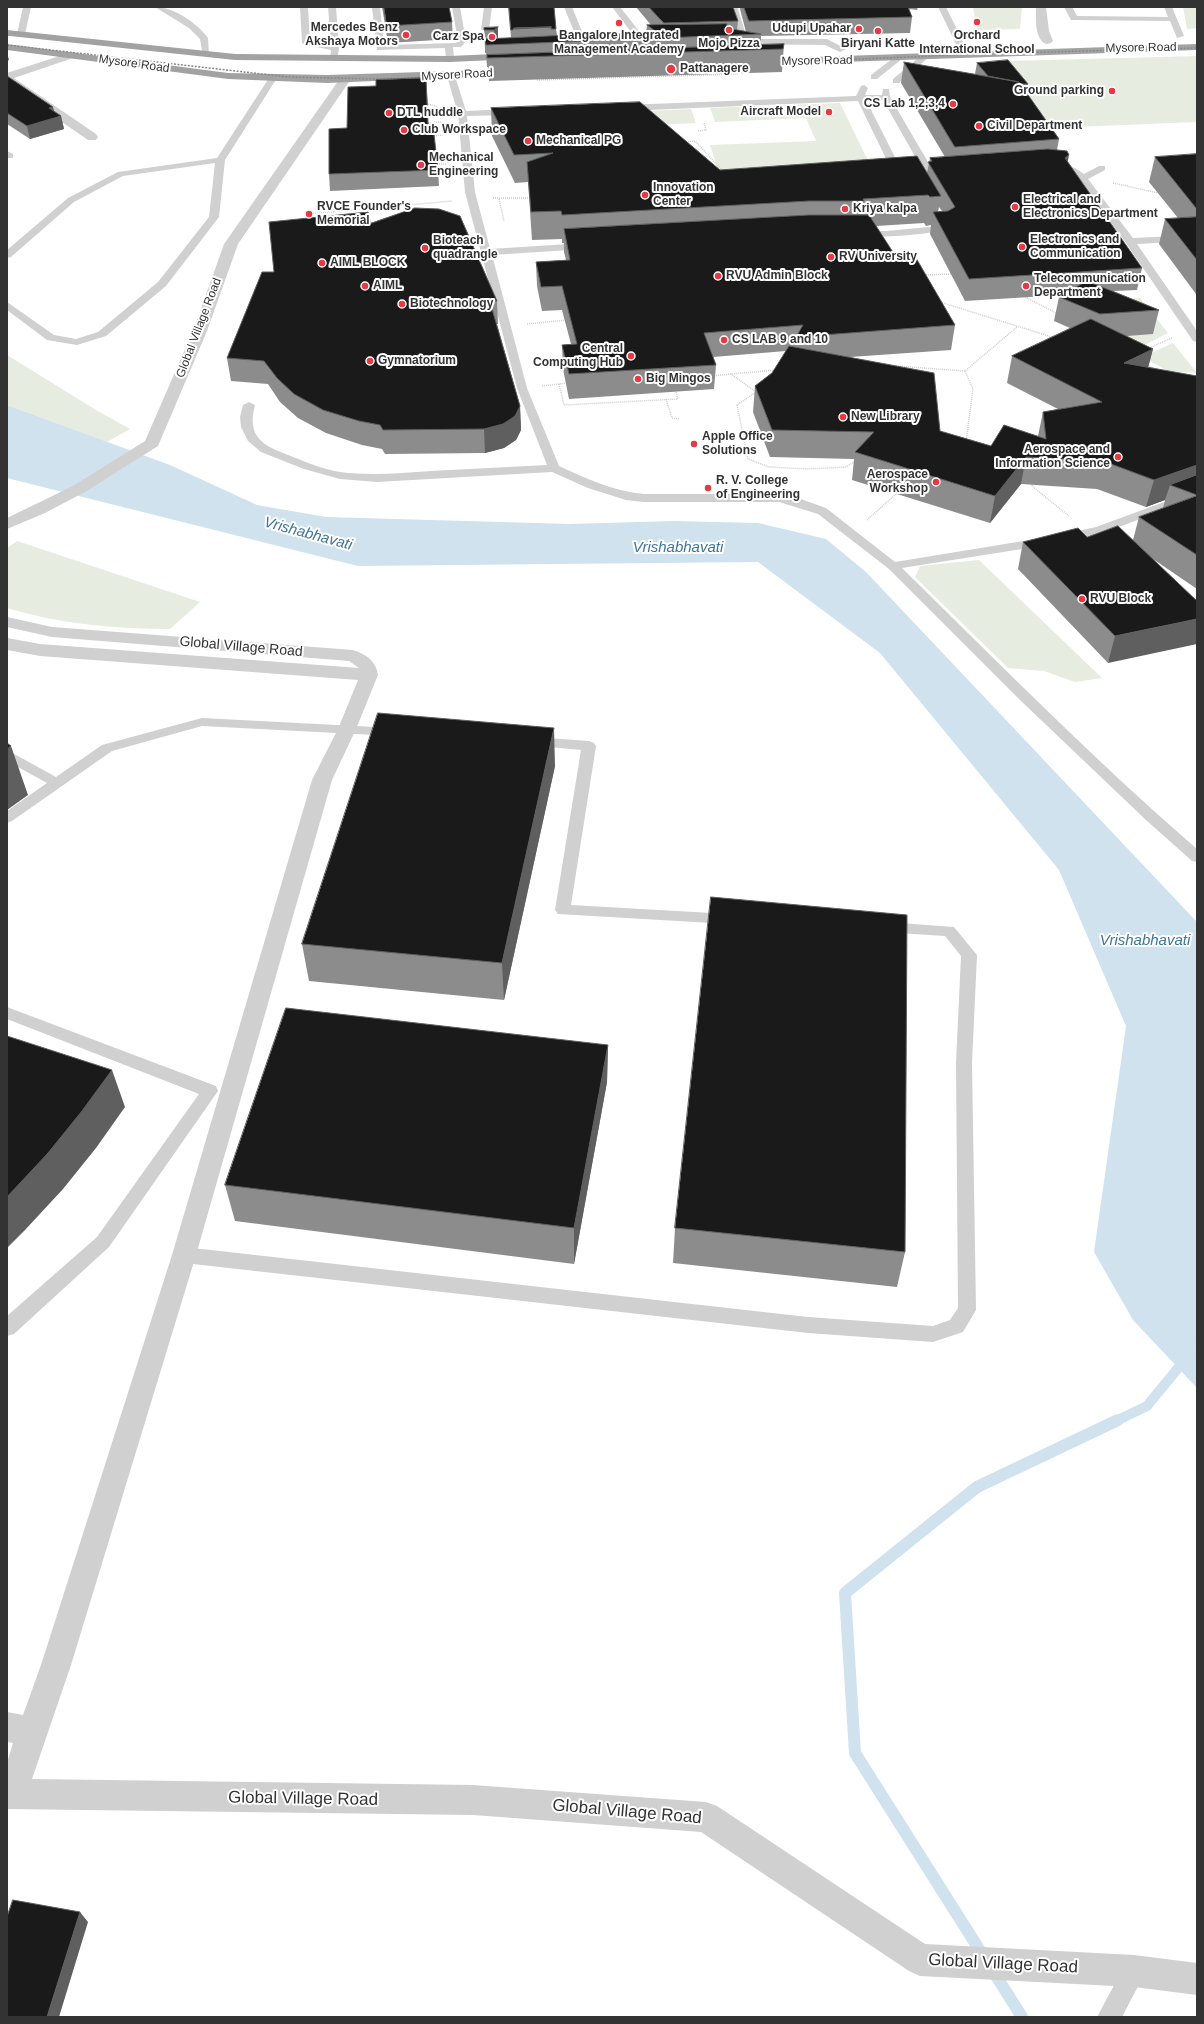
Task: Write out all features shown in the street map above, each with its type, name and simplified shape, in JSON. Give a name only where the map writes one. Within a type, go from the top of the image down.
[{"type":"highway","name":"Mysore Road","points":[[7,32],[235,57],[381,54],[450,59],[527,56]]},
{"type":"highway","name":"Mysore Road","points":[[722,46],[840,49],[1185,36]]},
{"type":"highway","points":[[633,47],[650,46]]},
{"type":"highway","name":"Mysore Road","points":[[7,47],[228,76],[344,79],[451,76],[530,76]]},
{"type":"highway","points":[[573,49],[588,47]]},
{"type":"highway","name":"Mysore Road","points":[[741,63],[899,58],[1094,49],[1197,47]]},
{"type":"street","points":[[1041,7],[1043,31],[1047,41]]},
{"type":"street","points":[[722,46],[744,42],[827,42],[840,49]]},
{"type":"street","points":[[496,57],[512,46],[520,46]]},
{"type":"street","points":[[7,78],[72,56]]},
{"type":"street","points":[[7,78],[92,137]]},
{"type":"street","name":"Global Village Road","points":[[7,523],[39,510],[123,463],[152,443],[200,331],[231,244],[344,79]]},
{"type":"street","name":"Global Village Road","points":[[7,622],[52,632],[352,656],[363,660],[368,667],[369,675],[40,650],[7,644]]},
{"type":"street","points":[[9,1801],[19,1729],[56,1665],[184,1255],[322,780],[347,729],[369,675]]},
{"type":"street","name":"Global Village Road","points":[[9,1801],[473,1800],[706,1816],[920,1960],[1134,1971],[1197,1980]]},
{"type":"lane","points":[[22,34],[27,7]]},
{"type":"lane","points":[[159,7],[192,26],[204,38],[206,54]]},
{"type":"lane","points":[[304,7],[306,43],[334,54],[332,7]]},
{"type":"lane","points":[[376,7],[381,54],[458,45],[462,42],[456,7]]},
{"type":"lane","points":[[485,29],[488,7]]},
{"type":"lane","points":[[568,7],[588,47]]},
{"type":"lane","points":[[616,7],[650,46]]},
{"type":"lane","points":[[735,7],[734,9],[744,42]]},
{"type":"lane","points":[[942,7],[960,44]]},
{"type":"lane","points":[[1068,7],[1074,18],[1173,19]]},
{"type":"lane","points":[[1168,7],[1173,19],[1185,36]]},
{"type":"lane","points":[[449,45],[450,59]]},
{"type":"lane","points":[[896,81],[926,56]]},
{"type":"lane","points":[[874,77],[899,58]]},
{"type":"lane","points":[[451,76],[462,114],[472,199],[522,388],[554,468]]},
{"type":"lane","points":[[7,305],[51,338],[76,342],[102,334],[162,284],[214,217],[220,160],[273,78]]},
{"type":"lane","points":[[864,87],[860,97],[900,177]]},
{"type":"lane","points":[[612,109],[860,97],[886,94],[930,174]]},
{"type":"lane","points":[[462,114],[523,112]]},
{"type":"lane","points":[[7,255],[71,200],[121,174],[220,160]]},
{"type":"lane","points":[[1044,166],[1063,167],[1078,173],[1083,178],[1130,240],[1194,335]]},
{"type":"lane","points":[[1083,178],[1102,168]]},
{"type":"lane","points":[[846,234],[886,234],[945,228],[938,215]]},
{"type":"lane","points":[[1130,240],[1197,238]]},
{"type":"lane","points":[[486,252],[596,246]]},
{"type":"lane","points":[[1132,265],[1146,265]]},
{"type":"lane","points":[[248,405],[246,417],[247,427],[252,439],[265,450],[308,467],[340,475],[377,478],[554,468],[592,486],[626,496],[644,498],[779,498],[794,501],[822,511],[893,566],[1025,697],[1151,817],[1197,857]]},
{"type":"lane","points":[[893,566],[1060,540],[1100,530],[1197,494]]},
{"type":"lane","points":[[7,818],[107,748],[202,722],[410,733]]},
{"type":"lane","points":[[519,741],[589,746],[563,910],[744,920]]},
{"type":"lane","points":[[7,755],[57,783]]},
{"type":"lane","points":[[184,1255],[808,1325],[933,1334],[956,1326],[967,1310],[964,1063],[969,955],[949,931],[870,927]]},
{"type":"lane","points":[[7,1013],[210,1091],[103,1242],[7,1328]]},
{"type":"lane","points":[[1109,2017],[1134,1971]]},
{"type":"path","points":[[620,78],[619,76],[689,73]]},
{"type":"path","points":[[530,76],[620,78],[738,74]]},
{"type":"path","points":[[698,131],[706,130],[705,126]]},
{"type":"path","points":[[425,136],[464,133]]},
{"type":"path","points":[[679,142],[695,141],[727,176]]},
{"type":"path","points":[[1083,178],[1115,183],[1129,188],[1158,193]]},
{"type":"path","points":[[309,214],[472,199],[538,197]]},
{"type":"path","points":[[499,199],[504,221]]},
{"type":"path","points":[[891,257],[897,257]]},
{"type":"path","points":[[899,261],[902,267]]},
{"type":"path","points":[[922,276],[953,274]]},
{"type":"path","points":[[1025,297],[1062,316]]},
{"type":"path","points":[[934,300],[1017,328],[1056,338]]},
{"type":"path","points":[[506,325],[569,320]]},
{"type":"path","points":[[894,366],[964,371],[1017,328]]},
{"type":"path","points":[[1142,351],[1194,335]]},
{"type":"path","points":[[1142,363],[1161,372]]},
{"type":"path","points":[[710,376],[782,369]]},
{"type":"path","points":[[960,445],[966,442],[973,388],[964,371]]},
{"type":"path","points":[[731,374],[756,392],[737,405],[748,459],[769,467],[808,469],[846,467],[858,460]]},
{"type":"path","points":[[566,383],[559,384],[564,405],[678,399],[676,392]]},
{"type":"path","points":[[666,399],[672,418],[678,419]]},
{"type":"path","points":[[1031,480],[1032,486],[1070,518],[1100,530]]},
{"type":"path","points":[[850,534],[896,494]]},
{"type":"shaded area","points":[[973,7],[1022,7],[1020,29],[977,30]]},
{"type":"shaded area","points":[[1183,7],[1197,7],[1197,28],[1187,29]]},
{"type":"shaded area","name":"Ground parking","points":[[1197,56],[1197,122],[1048,128],[1009,61]]},
{"type":"shaded area","points":[[840,103],[872,169],[720,176],[710,145],[816,141],[806,118],[715,122],[710,108]]},
{"type":"shaded area","points":[[691,109],[696,123],[577,128],[574,114]]},
{"type":"shaded area","points":[[1140,298],[1168,333],[1131,352],[1084,303]]},
{"type":"shaded area","points":[[1173,343],[1197,373],[1168,371],[1142,357]]},
{"type":"shaded area","points":[[7,355],[96,410],[130,429],[107,442],[7,405]]},
{"type":"shaded area","points":[[17,541],[200,602],[170,629],[108,627],[67,622],[7,608],[7,548]]},
{"type":"shaded area","points":[[979,560],[1102,678],[1075,682],[1044,671],[1008,668],[915,577],[920,566]]},
{"type":"water","name":"Vrishabhavati","points":[[7,405],[170,465],[257,505],[326,517],[570,524],[673,521],[758,523],[826,539],[866,572],[1197,922],[1197,1388],[1133,1320],[1094,1252],[1126,1026],[1059,870],[880,653],[758,562],[358,566],[7,478]]},
{"type":"building","points":[[384,7],[449,7],[452,22],[387,26]]},
{"type":"building","points":[[509,7],[554,7],[556,29],[551,29],[551,27],[515,28],[511,30]]},
{"type":"building","points":[[649,7],[733,7],[738,21],[664,23]]},
{"type":"building","points":[[744,7],[908,7],[912,17],[749,21]]},
{"type":"building","points":[[727,24],[726,28],[761,34],[486,45],[485,39],[590,34],[646,34],[654,30],[647,25]]},
{"type":"building","points":[[498,27],[494,30],[484,30],[484,28]]},
{"type":"building","points":[[551,27],[513,29],[515,28]]},
{"type":"building","points":[[784,44],[783,49],[487,58],[487,55]]},
{"type":"building","points":[[1008,60],[1028,84],[1021,84],[1019,82],[988,76],[977,63]]},
{"type":"building","points":[[904,62],[1019,82],[1059,139],[955,147]]},
{"type":"building","points":[[7,76],[53,107],[49,108],[61,116],[27,126],[7,113]]},
{"type":"building","points":[[426,78],[428,125],[433,125],[438,170],[329,174],[329,129],[347,128],[348,87],[376,86],[376,80]]},
{"type":"building","points":[[640,102],[720,170],[917,156],[941,196],[930,197],[928,195],[863,199],[864,201],[809,201],[562,215],[561,211],[531,212],[527,162],[553,153],[514,155],[491,108]]},
{"type":"building","points":[[1048,149],[1067,151],[1069,155],[1065,158],[1142,268],[969,279],[933,212],[948,211],[955,207],[928,162],[932,161],[930,158]]},
{"type":"building","points":[[1197,154],[1197,209],[1155,157]]},
{"type":"building","points":[[415,208],[439,209],[460,216],[497,301],[490,302],[520,406],[515,416],[503,424],[484,429],[383,430],[380,425],[359,421],[323,410],[294,394],[277,378],[264,361],[227,358],[262,272],[274,272],[269,222],[368,212],[371,223]]},
{"type":"building","points":[[809,215],[869,215],[898,260],[916,258],[955,325],[796,337],[803,325],[704,333],[716,365],[569,374],[562,345],[577,344],[562,286],[541,287],[536,262],[570,260],[564,229]]},
{"type":"building","points":[[1197,217],[1197,260],[1165,219]]},
{"type":"building","points":[[1087,281],[1159,310],[1100,314],[1059,297]]},
{"type":"building","points":[[1091,319],[1153,349],[1124,363],[1197,376],[1197,465],[1154,480],[1103,461],[1026,457],[995,496],[855,452],[874,432],[772,430],[755,386],[772,373],[789,346],[934,373],[940,431],[991,446],[1004,425],[1046,439],[1043,412],[1102,402],[1012,356]]},
{"type":"building","points":[[1197,475],[1197,495],[1170,485]]},
{"type":"building","points":[[1197,496],[1197,555],[1139,517]]},
{"type":"building","points":[[1118,526],[1197,601],[1197,619],[1115,636],[1023,542],[1078,528],[1087,537]]},
{"type":"building","points":[[378,713],[554,728],[502,963],[302,944]]},
{"type":"building","points":[[7,743],[11,746],[7,749]]},
{"type":"building","points":[[711,897],[907,915],[905,1252],[675,1228]]},
{"type":"building","points":[[286,1008],[608,1045],[574,1228],[225,1185]]},
{"type":"building","points":[[7,1036],[112,1070],[82,1111],[48,1153],[7,1197]]},
{"type":"building","points":[[13,1900],[80,1912],[47,2017],[7,2017],[7,1917]]},
{"type":"waterway","points":[[1116,1421],[1147,1406],[1197,1345]]},
{"type":"waterway","points":[[984,1957],[855,1753],[845,1593],[977,1487],[1118,1420]]},
{"type":"waterway","points":[[993,1971],[1022,2017]]},
{"type":"railway","points":[[7,45],[288,77],[381,79],[499,74]]},
{"type":"railway","points":[[771,63],[974,54],[1197,48]]},
{"type":"place","name":"Orchard International School","points":[[977,22]]},
{"type":"place","name":"Bangalore Integrated Management Academy","points":[[619,23]]},
{"type":"place","name":"Udupi Upahar","points":[[859,29]]},
{"type":"place","name":"Mojo Pizza","points":[[729,30]]},
{"type":"place","name":"Biryani Katte","points":[[878,31]]},
{"type":"place","name":"Mercedes Benz Akshaya Motors","points":[[406,35]]},
{"type":"place","name":"Carz Spa","points":[[492,37]]},
{"type":"place","name":"Pattanagere","points":[[671,69]]},
{"type":"place","name":"Ground parking","points":[[1112,91]]},
{"type":"place","name":"CS Lab 1,2,3,4","points":[[953,104]]},
{"type":"place","name":"Aircraft Model","points":[[829,112]]},
{"type":"place","name":"DTL huddle","points":[[389,113]]},
{"type":"place","name":"Civil Department","points":[[979,126]]},
{"type":"place","name":"Club Workspace","points":[[404,130]]},
{"type":"place","name":"Mechanical PG","points":[[528,141]]},
{"type":"place","name":"Mechanical Engineering","points":[[421,165]]},
{"type":"place","name":"Innovation Center","points":[[645,195]]},
{"type":"place","name":"Electrical and Electronics Department","points":[[1015,207]]},
{"type":"place","name":"Kriya kalpa","points":[[845,209]]},
{"type":"place","name":"RVCE Founder's Memorial","points":[[309,214]]},
{"type":"place","name":"Electronics and Communication","points":[[1022,247]]},
{"type":"place","name":"Bioteach quadrangle","points":[[425,248]]},
{"type":"place","name":"RV University","points":[[831,257]]},
{"type":"place","name":"AIML BLOCK","points":[[322,263]]},
{"type":"place","name":"RVU Admin Block","points":[[718,276]]},
{"type":"place","name":"AIML","points":[[365,286]]},
{"type":"place","name":"Telecommunication Department","points":[[1026,286]]},
{"type":"place","name":"Biotechnology","points":[[402,304]]},
{"type":"place","name":"CS LAB 9 and 10","points":[[724,340]]},
{"type":"place","name":"Central Computing Hub","points":[[631,356]]},
{"type":"place","name":"Gymnatorium","points":[[370,361]]},
{"type":"place","name":"Big Mingos","points":[[638,379]]},
{"type":"place","name":"New Library","points":[[843,417]]},
{"type":"place","name":"Apple Office Solutions","points":[[694,444]]},
{"type":"place","name":"Aerospace and Information Science","points":[[1118,457]]},
{"type":"place","name":"Aerospace Workshop","points":[[936,482]]},
{"type":"place","name":"R. V. College of Engineering","points":[[708,488]]},
{"type":"place","name":"RVU Block","points":[[1082,599]]}]
